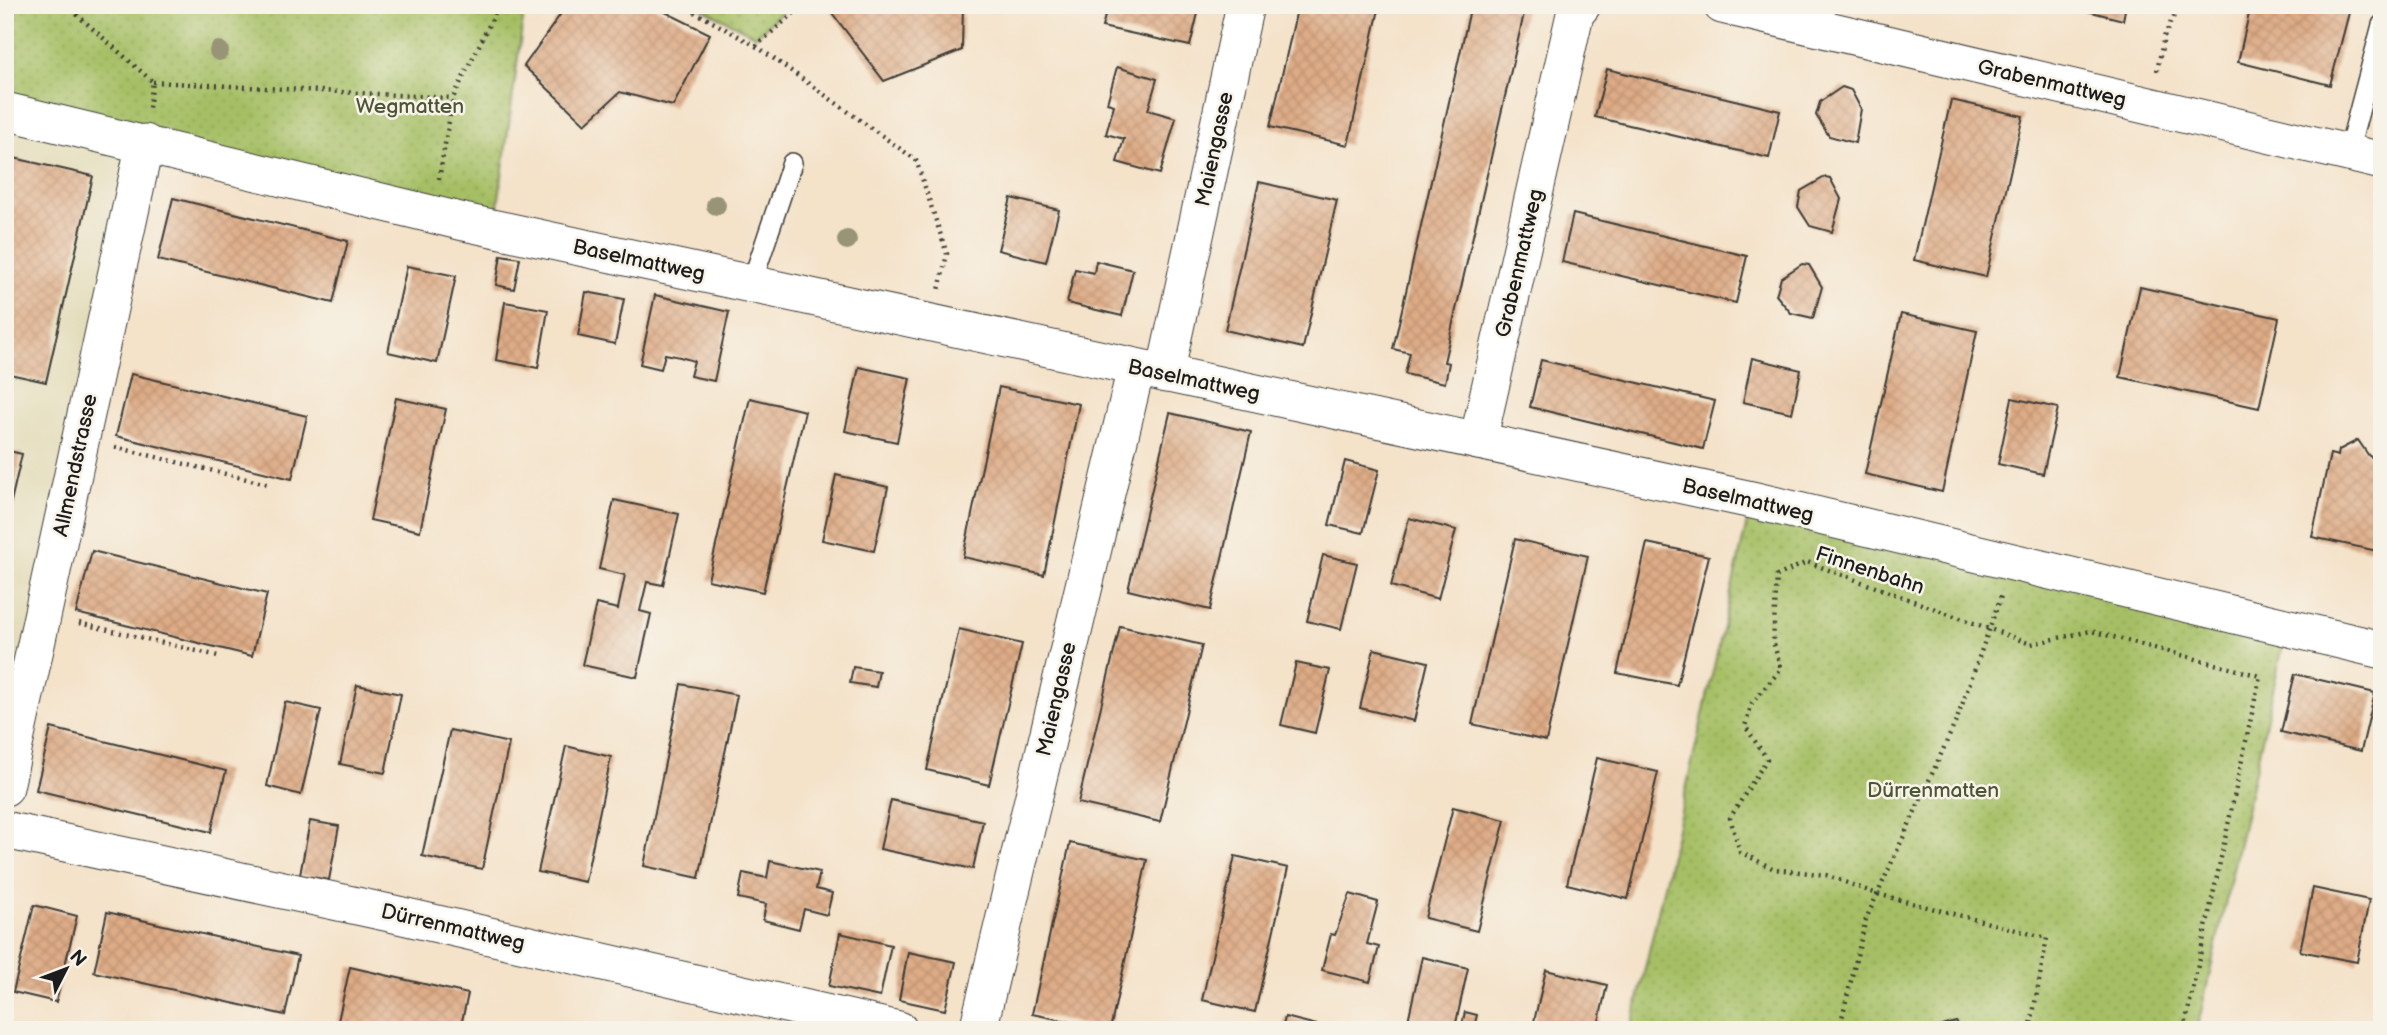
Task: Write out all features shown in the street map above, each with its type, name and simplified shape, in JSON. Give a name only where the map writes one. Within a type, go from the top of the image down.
[{"type":"street","name":"Maiengasse","points":[[978,1030],[1245,5]]},
{"type":"street","name":"Grabenmattweg","points":[[1478,441],[1575,15],[1582,5]]},
{"type":"street","name":"Grabenmattweg","points":[[1722,5],[2365,157]]},
{"type":"street","name":"Baselmattweg","points":[[5,111],[433,215],[1752,500],[2382,650]]},
{"type":"street","name":"Allmendstrasse","points":[[5,787],[145,143]]},
{"type":"street","name":"Dürrenmattweg","points":[[5,830],[394,914],[899,1030]]},
{"type":"lane","points":[[2365,157],[2382,24]]},
{"type":"lane","points":[[751,285],[792,163]]},
{"type":"path","points":[[66,5],[153,82],[453,98]]},
{"type":"path","points":[[433,215],[453,98],[499,5]]},
{"type":"path","points":[[682,5],[757,46],[916,160],[947,254],[931,324]]},
{"type":"path","points":[[757,46],[803,5]]},
{"type":"path","points":[[2150,106],[2164,37],[2179,5]]},
{"type":"path","points":[[145,143],[153,82]]},
{"type":"path","points":[[81,439],[267,484]]},
{"type":"path","name":"Finnenbahn","points":[[2030,1030],[2047,938],[1877,894],[1826,875],[1774,869],[1740,852],[1730,818],[1767,759],[1745,726],[1752,703],[1781,669],[1773,641],[1777,576],[1807,562],[2031,644],[2091,631],[2260,676],[2184,1030]]},
{"type":"path","points":[[1839,1030],[1866,919],[1956,719],[2014,562]]},
{"type":"path","points":[[42,615],[218,656]]},
{"type":"shaded area","points":[[5,111],[145,143],[5,787]]},
{"type":"green space","name":"Wegmatten","points":[[5,5],[525,5],[495,228],[5,111]]},
{"type":"green space","points":[[696,5],[790,5],[756,36]]},
{"type":"green space","name":"Dürrenmatten","points":[[1752,500],[2287,628],[2197,1030],[1631,1030]]},
{"type":"building","points":[[567,5],[651,5],[710,34],[673,106],[620,92],[585,124],[524,66]]},
{"type":"building","points":[[826,5],[963,5],[962,50],[884,81]]},
{"type":"building","points":[[1108,5],[1200,5],[1190,46],[1102,27]]},
{"type":"building","points":[[1298,5],[1380,5],[1348,145],[1270,127]]},
{"type":"building","points":[[1471,5],[1526,5],[1444,362],[1449,363],[1445,383],[1405,374],[1410,353],[1393,349]]},
{"type":"building","points":[[2064,5],[2126,5],[2123,20]]},
{"type":"building","points":[[2251,5],[2351,5],[2330,85],[2238,62]]},
{"type":"building","points":[[1117,67],[1157,79],[1148,110],[1176,118],[1160,174],[1117,162],[1124,139],[1106,134],[1114,105],[1107,103]]},
{"type":"building","points":[[1607,69],[1780,111],[1769,158],[1595,117]]},
{"type":"building","points":[[1842,87],[1851,90],[1861,109],[1855,143],[1829,136],[1816,115],[1820,102]]},
{"type":"building","points":[[1951,100],[2023,116],[1986,277],[1914,260]]},
{"type":"building","points":[[5,156],[93,176],[46,382],[5,373]]},
{"type":"building","points":[[1825,177],[1830,178],[1841,199],[1832,232],[1810,226],[1798,207],[1801,191]]},
{"type":"building","points":[[1259,182],[1337,200],[1303,348],[1225,330]]},
{"type":"building","points":[[173,198],[348,241],[333,303],[158,260]]},
{"type":"building","points":[[1011,198],[1059,210],[1046,262],[998,250]]},
{"type":"building","points":[[1573,214],[1747,256],[1736,303],[1562,262]]},
{"type":"building","points":[[501,255],[520,258],[514,289],[496,285]]},
{"type":"building","points":[[1096,261],[1133,270],[1122,316],[1067,303],[1075,269],[1094,273]]},
{"type":"building","points":[[1802,264],[1809,265],[1822,287],[1813,318],[1791,313],[1776,295],[1781,278]]},
{"type":"building","points":[[407,266],[456,276],[437,363],[388,352]]},
{"type":"building","points":[[2140,287],[2279,318],[2259,408],[2120,377]]},
{"type":"building","points":[[586,292],[624,299],[615,344],[578,336]]},
{"type":"building","points":[[655,295],[729,312],[714,381],[690,376],[694,361],[680,357],[665,354],[661,369],[640,364]]},
{"type":"building","points":[[505,302],[548,310],[538,368],[496,360]]},
{"type":"building","points":[[1901,314],[1977,331],[1942,492],[1865,474]]},
{"type":"building","points":[[1752,358],[1801,370],[1792,413],[1743,402]]},
{"type":"building","points":[[1541,360],[1715,401],[1703,449],[1530,407]]},
{"type":"building","points":[[859,367],[910,378],[897,442],[845,431]]},
{"type":"building","points":[[131,374],[307,416],[292,479],[116,436]]},
{"type":"building","points":[[999,387],[1079,404],[1044,575],[963,557]]},
{"type":"building","points":[[396,398],[446,409],[420,531],[370,520]]},
{"type":"building","points":[[750,398],[805,411],[763,592],[708,580]]},
{"type":"building","points":[[2012,398],[2058,408],[2043,474],[1998,464]]},
{"type":"building","points":[[1170,413],[1251,432],[1210,610],[1128,590]]},
{"type":"building","points":[[2358,440],[2369,456],[2376,459],[2382,455],[2382,552],[2312,537],[2330,454],[2338,456],[2339,450]]},
{"type":"building","points":[[5,450],[22,454],[6,523],[5,523]]},
{"type":"building","points":[[1345,461],[1379,470],[1363,533],[1329,525]]},
{"type":"building","points":[[836,475],[888,487],[874,551],[822,540]]},
{"type":"building","points":[[614,500],[679,514],[663,585],[647,582],[640,611],[651,614],[637,677],[582,665],[596,604],[618,609],[625,575],[599,569]]},
{"type":"building","points":[[1409,518],[1456,530],[1438,599],[1391,586]]},
{"type":"building","points":[[1515,539],[1588,556],[1546,741],[1472,724]]},
{"type":"building","points":[[1647,543],[1709,556],[1677,685],[1617,673]]},
{"type":"building","points":[[92,551],[267,594],[252,656],[76,613]]},
{"type":"building","points":[[1323,555],[1357,563],[1341,629],[1307,621]]},
{"type":"building","points":[[1120,626],[1202,645],[1160,822],[1078,803]]},
{"type":"building","points":[[959,629],[1022,644],[989,785],[927,770]]},
{"type":"building","points":[[1374,649],[1428,662],[1414,721],[1360,708]]},
{"type":"building","points":[[1296,663],[1330,670],[1315,733],[1281,725]]},
{"type":"building","points":[[853,667],[879,671],[876,687],[850,683]]},
{"type":"building","points":[[2295,674],[2375,693],[2361,751],[2281,732]]},
{"type":"building","points":[[681,684],[737,695],[699,878],[644,866]]},
{"type":"building","points":[[357,685],[401,694],[385,773],[340,764]]},
{"type":"building","points":[[285,702],[321,710],[301,795],[267,786]]},
{"type":"building","points":[[51,728],[226,771],[211,832],[36,790]]},
{"type":"building","points":[[450,730],[509,743],[482,869],[422,856]]},
{"type":"building","points":[[566,746],[611,757],[585,882],[538,872]]},
{"type":"building","points":[[1597,758],[1658,772],[1628,899],[1567,884]]},
{"type":"building","points":[[891,800],[983,821],[973,869],[880,849]]},
{"type":"building","points":[[1453,807],[1505,820],[1477,931],[1425,918]]},
{"type":"building","points":[[310,821],[339,826],[329,880],[300,875]]},
{"type":"building","points":[[1070,843],[1147,860],[1110,1030],[1032,1014]]},
{"type":"building","points":[[1235,856],[1288,868],[1255,1012],[1202,1000]]},
{"type":"building","points":[[770,861],[820,872],[816,889],[832,893],[827,915],[804,909],[799,929],[763,920],[766,904],[738,898],[743,873],[767,878]]},
{"type":"building","points":[[5,880],[12,881],[6,905],[5,905]]},
{"type":"building","points":[[2313,888],[2369,900],[2357,962],[2300,951]]},
{"type":"building","points":[[1350,894],[1378,902],[1367,944],[1379,947],[1370,982],[1322,970],[1331,934],[1335,935]]},
{"type":"building","points":[[34,905],[77,916],[56,1002],[13,992]]},
{"type":"building","points":[[107,912],[298,956],[285,1015],[94,972]]},
{"type":"building","points":[[840,933],[891,945],[880,997],[829,986]]},
{"type":"building","points":[[908,952],[956,962],[945,1010],[899,1000]]},
{"type":"building","points":[[1422,957],[1468,968],[1456,1023],[1462,1025],[1465,1012],[1477,1015],[1474,1027],[1480,1030],[1406,1030]]},
{"type":"building","points":[[350,967],[468,994],[460,1030],[336,1030]]},
{"type":"building","points":[[1546,970],[1607,985],[1597,1030],[1532,1030]]},
{"type":"building","points":[[1285,1017],[1333,1029],[1333,1030],[1282,1030]]},
{"type":"building","points":[[1956,1022],[1963,1030],[1933,1030],[1933,1029]]}]
